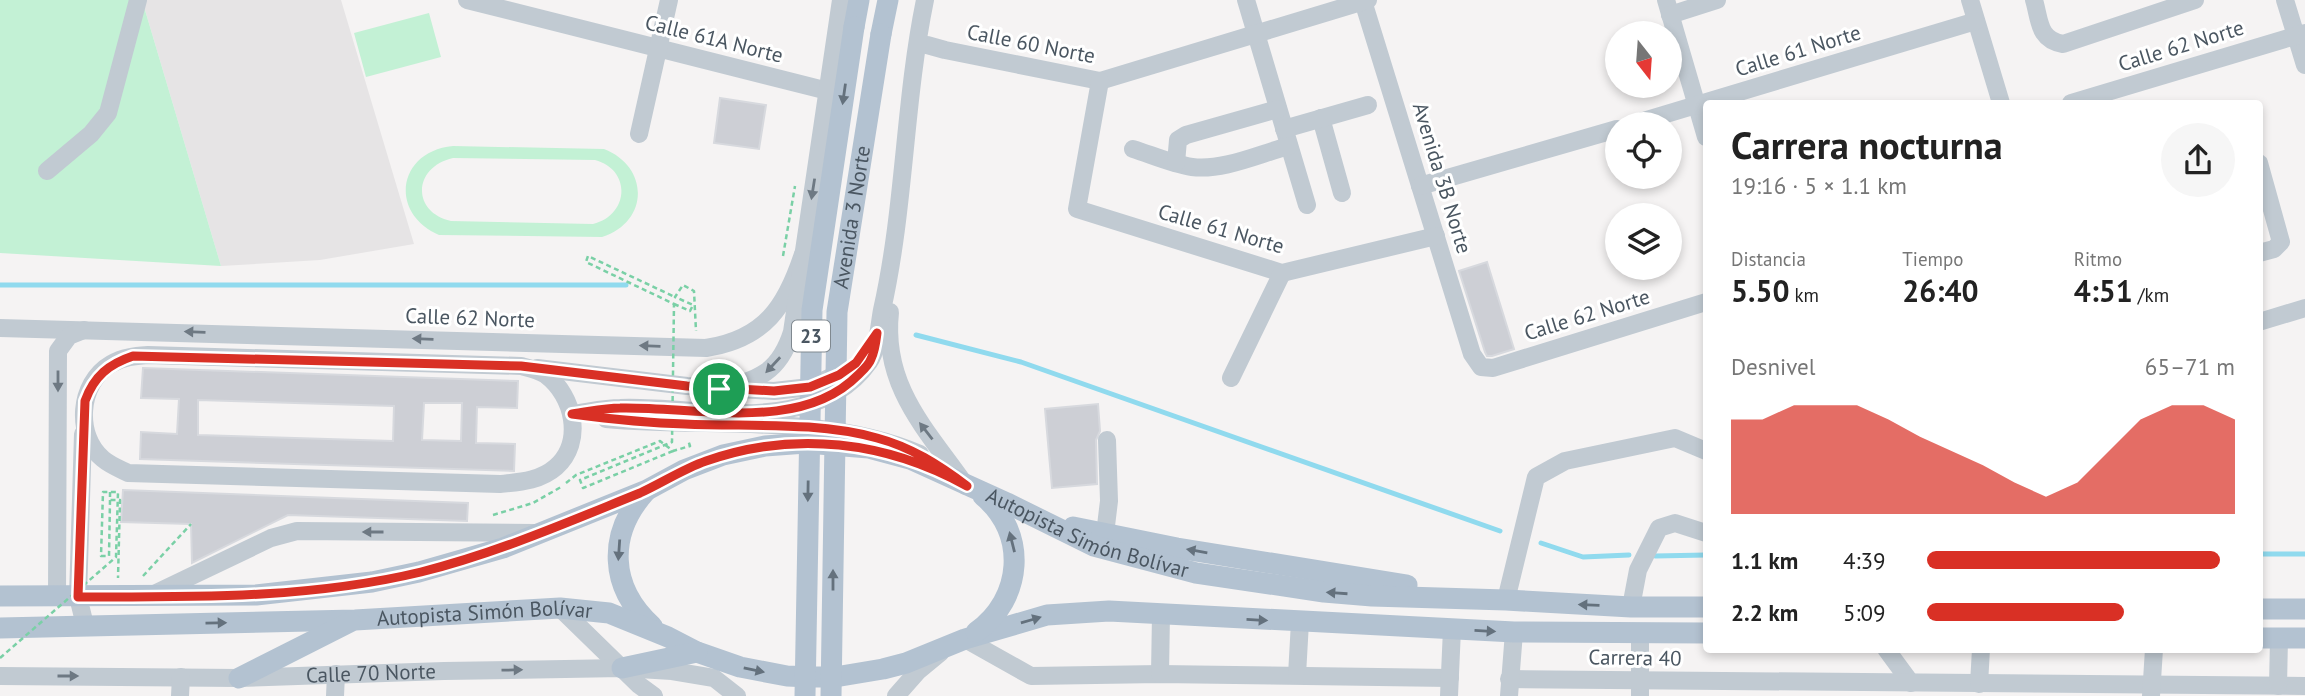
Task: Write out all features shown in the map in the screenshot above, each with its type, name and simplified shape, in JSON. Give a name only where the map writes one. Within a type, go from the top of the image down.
[{"type":"main road","name":"Avenida 3 Norte","points":[[805,696],[812,310],[859,0]]},
{"type":"main road","name":"Avenida 3 Norte","points":[[831,696],[837,312],[888,0]]},
{"type":"main road","name":"Autopista Simón Bolívar","points":[[0,596],[78,597],[145,587],[256,595],[372,582],[464,560],[543,533],[723,455],[765,446],[806,443],[848,445],[889,453],[929,467],[1094,547],[1196,573],[1324,592],[1631,607],[1703,607]]},
{"type":"main road","points":[[958,641],[978,632],[998,613],[1011,589],[1015,562],[1011,535],[998,511],[978,492],[967,486]]},
{"type":"main road","points":[[647,490],[626,518],[621,534],[619,569],[623,586],[635,609],[668,637]]},
{"type":"main road","points":[[1038,519],[1105,534],[1324,573],[1506,600]]},
{"type":"main road","name":"Autopista Simón Bolívar","points":[[0,628],[355,620],[560,608],[609,613],[707,656],[751,670],[787,676],[835,677],[883,670],[958,641],[1047,615],[1110,611],[1514,632],[1703,633]]},
{"type":"main road","points":[[2263,609],[2305,609]]},
{"type":"main road","points":[[239,678],[355,620]]},
{"type":"main road","points":[[2269,638],[2305,638]]},
{"type":"main road","points":[[622,668],[707,656]]},
{"type":"street","points":[[47,171],[91,135],[108,113],[138,0]]},
{"type":"street","name":"Calle 61A Norte","points":[[467,0],[828,91]]},
{"type":"street","points":[[639,134],[668,0]]},
{"type":"street","name":"Avenida 3 Norte","points":[[803,254],[841,0]]},
{"type":"street","points":[[572,414],[619,408],[772,412],[792,409],[830,397],[847,386],[872,359],[895,237],[916,44],[925,0]]},
{"type":"street","points":[[936,0],[927,45],[889,321],[891,349],[901,391],[913,413],[967,486]]},
{"type":"street","points":[[1246,0],[1307,205]]},
{"type":"street","points":[[1703,127],[1668,7],[1717,0]]},
{"type":"street","points":[[1970,0],[2000,100]]},
{"type":"street","points":[[2034,0],[2044,35],[2052,42],[2063,44],[2195,0]]},
{"type":"street","points":[[2285,0],[2300,35],[2305,65]]},
{"type":"street","name":"Calle 60 Norte","points":[[927,45],[1100,81],[1366,1]]},
{"type":"street","name":"Avenida 3B Norte","points":[[1366,1],[1472,354],[1481,367]]},
{"type":"street","name":"Calle 61 Norte","points":[[1717,100],[1976,21]]},
{"type":"street","name":"Calle 62 Norte","points":[[2081,100],[2300,35]]},
{"type":"street","name":"Calle 61 Norte","points":[[1100,81],[1077,209],[1282,273],[1436,236]]},
{"type":"street","name":"Calle 61 Norte","points":[[1676,112],[1703,104]]},
{"type":"street","points":[[1133,149],[1191,167],[1221,165],[1287,137],[1321,118],[1368,105]]},
{"type":"street","points":[[1176,163],[1178,140],[1186,135],[1278,109]]},
{"type":"street","points":[[1321,118],[1342,193]]},
{"type":"street","points":[[1420,186],[1605,132]]},
{"type":"street","points":[[2263,177],[2281,242],[2273,249],[2263,252]]},
{"type":"street","points":[[719,389],[747,383],[773,368],[780,358],[792,332],[803,254]]},
{"type":"street","name":"Calle 62 Norte","points":[[0,328],[88,328],[706,348],[738,340],[771,318],[788,294],[803,254]]},
{"type":"street","points":[[1231,378],[1282,273]]},
{"type":"street","name":"Calle 62 Norte","points":[[1481,367],[1493,368],[1703,303]]},
{"type":"street","points":[[2263,321],[2305,308]]},
{"type":"street","points":[[57,595],[58,351],[69,337],[88,328]]},
{"type":"street","points":[[85,625],[78,597],[83,419],[88,394],[101,373],[109,365],[133,356],[521,366],[719,389],[774,391],[810,387],[839,375],[856,363],[877,333]]},
{"type":"street","points":[[83,419],[94,450],[104,460],[128,473],[500,484],[534,480],[555,468],[566,455],[573,426],[572,414],[562,394],[546,375],[521,366]]},
{"type":"street","points":[[572,414],[685,424],[755,425],[857,433],[879,438],[924,456],[967,486]]},
{"type":"street","points":[[1506,600],[1536,477],[1565,461],[1675,438],[1703,450]]},
{"type":"street","points":[[1105,534],[1109,501],[1107,440]]},
{"type":"street","points":[[1631,607],[1638,570],[1659,528],[1675,523],[1703,532]]},
{"type":"street","points":[[145,587],[271,538],[297,531],[543,533]]},
{"type":"street","points":[[560,608],[639,685],[654,696]]},
{"type":"street","points":[[1160,674],[1161,614]]},
{"type":"street","points":[[1297,675],[1300,622]]},
{"type":"street","points":[[896,696],[918,671],[958,641],[1031,677],[1297,675],[1450,687],[1451,629]]},
{"type":"street","points":[[1509,687],[1514,632]]},
{"type":"street","points":[[1639,688],[1640,633]]},
{"type":"street","points":[[2269,638],[2278,686]]},
{"type":"street","points":[[1889,653],[1911,683]]},
{"type":"street","points":[[1979,684],[1981,653]]},
{"type":"street","points":[[2151,691],[2154,653]]},
{"type":"street","points":[[707,656],[737,696]]},
{"type":"street","name":"Calle 70 Norte","points":[[0,676],[239,678],[622,668],[672,671],[714,678],[737,696]]},
{"type":"street","points":[[335,696],[336,674]]},
{"type":"street","points":[[180,696],[181,677]]},
{"type":"street","name":"Carrera 40","points":[[1509,687],[1639,688],[1911,683],[2151,691],[2305,686]]},
{"type":"path","points":[[782,261],[796,181]]},
{"type":"path","points":[[588,256],[675,297],[692,305],[690,311],[586,262],[588,256]]},
{"type":"path","points":[[675,297],[683,285],[694,291],[696,337]]},
{"type":"path","points":[[672,442],[674,304]]},
{"type":"path","points":[[687,438],[690,446],[583,488],[580,480],[672,442],[687,438]]},
{"type":"path","points":[[660,441],[673,451]]},
{"type":"path","points":[[0,658],[116,557],[118,492],[110,492],[103,492],[101,556],[108,556],[110,492]]},
{"type":"path","points":[[110,500],[120,500],[118,586]]},
{"type":"path","points":[[145,587],[191,524]]},
{"type":"shaded area","points":[[142,0],[341,0],[414,244],[320,260],[221,266]]},
{"type":"green space","points":[[0,0],[142,0],[221,266],[0,253]]},
{"type":"green space","points":[[429,13],[441,57],[366,77],[354,33]]},
{"type":"green space","points":[[453,146],[604,149],[619,157],[630,168],[638,194],[635,207],[629,219],[617,230],[602,237],[439,235],[423,225],[412,213],[406,184],[420,159],[435,150]],"holes":[[[453,158],[595,160],[607,165],[615,173],[621,192],[614,212],[593,224],[451,221],[429,209],[422,190],[430,170]]]},
{"type":"building","points":[[720,98],[766,105],[759,149],[714,143]]},
{"type":"building","points":[[1487,262],[1514,349],[1492,356],[1487,356],[1485,352],[1459,271]]},
{"type":"building","points":[[143,368],[518,381],[517,408],[477,407],[476,443],[515,444],[514,471],[140,459],[141,432],[177,434],[179,399],[141,398]],"holes":[[[198,400],[394,406],[393,441],[198,435]],[[424,403],[462,403],[461,441],[422,440]]]},
{"type":"building","points":[[1098,404],[1100,431],[1096,440],[1097,484],[1052,488],[1045,409]]},
{"type":"building","points":[[123,490],[468,503],[467,521],[288,515],[192,563],[191,524],[121,522]]},
{"type":"waterway","points":[[0,285],[626,285]]},
{"type":"waterway","points":[[916,335],[1021,362],[1500,531]]},
{"type":"waterway","points":[[1541,543],[1583,557],[1629,555]]},
{"type":"waterway","points":[[2263,554],[2305,554]]},
{"type":"waterway","points":[[1655,556],[1703,555]]},
{"type":"route","points":[[877,333],[872,359],[847,386],[830,397],[792,409],[772,412],[619,408],[572,414],[609,419],[755,425],[857,433],[879,438],[924,456],[967,486],[909,459],[869,448],[827,443],[765,446],[704,462],[647,490],[503,548],[419,572],[323,589],[256,595],[78,597],[85,401],[101,373],[109,365],[122,359],[148,355],[521,366],[719,389],[774,391],[810,387],[839,375],[856,363],[877,333]]}]
